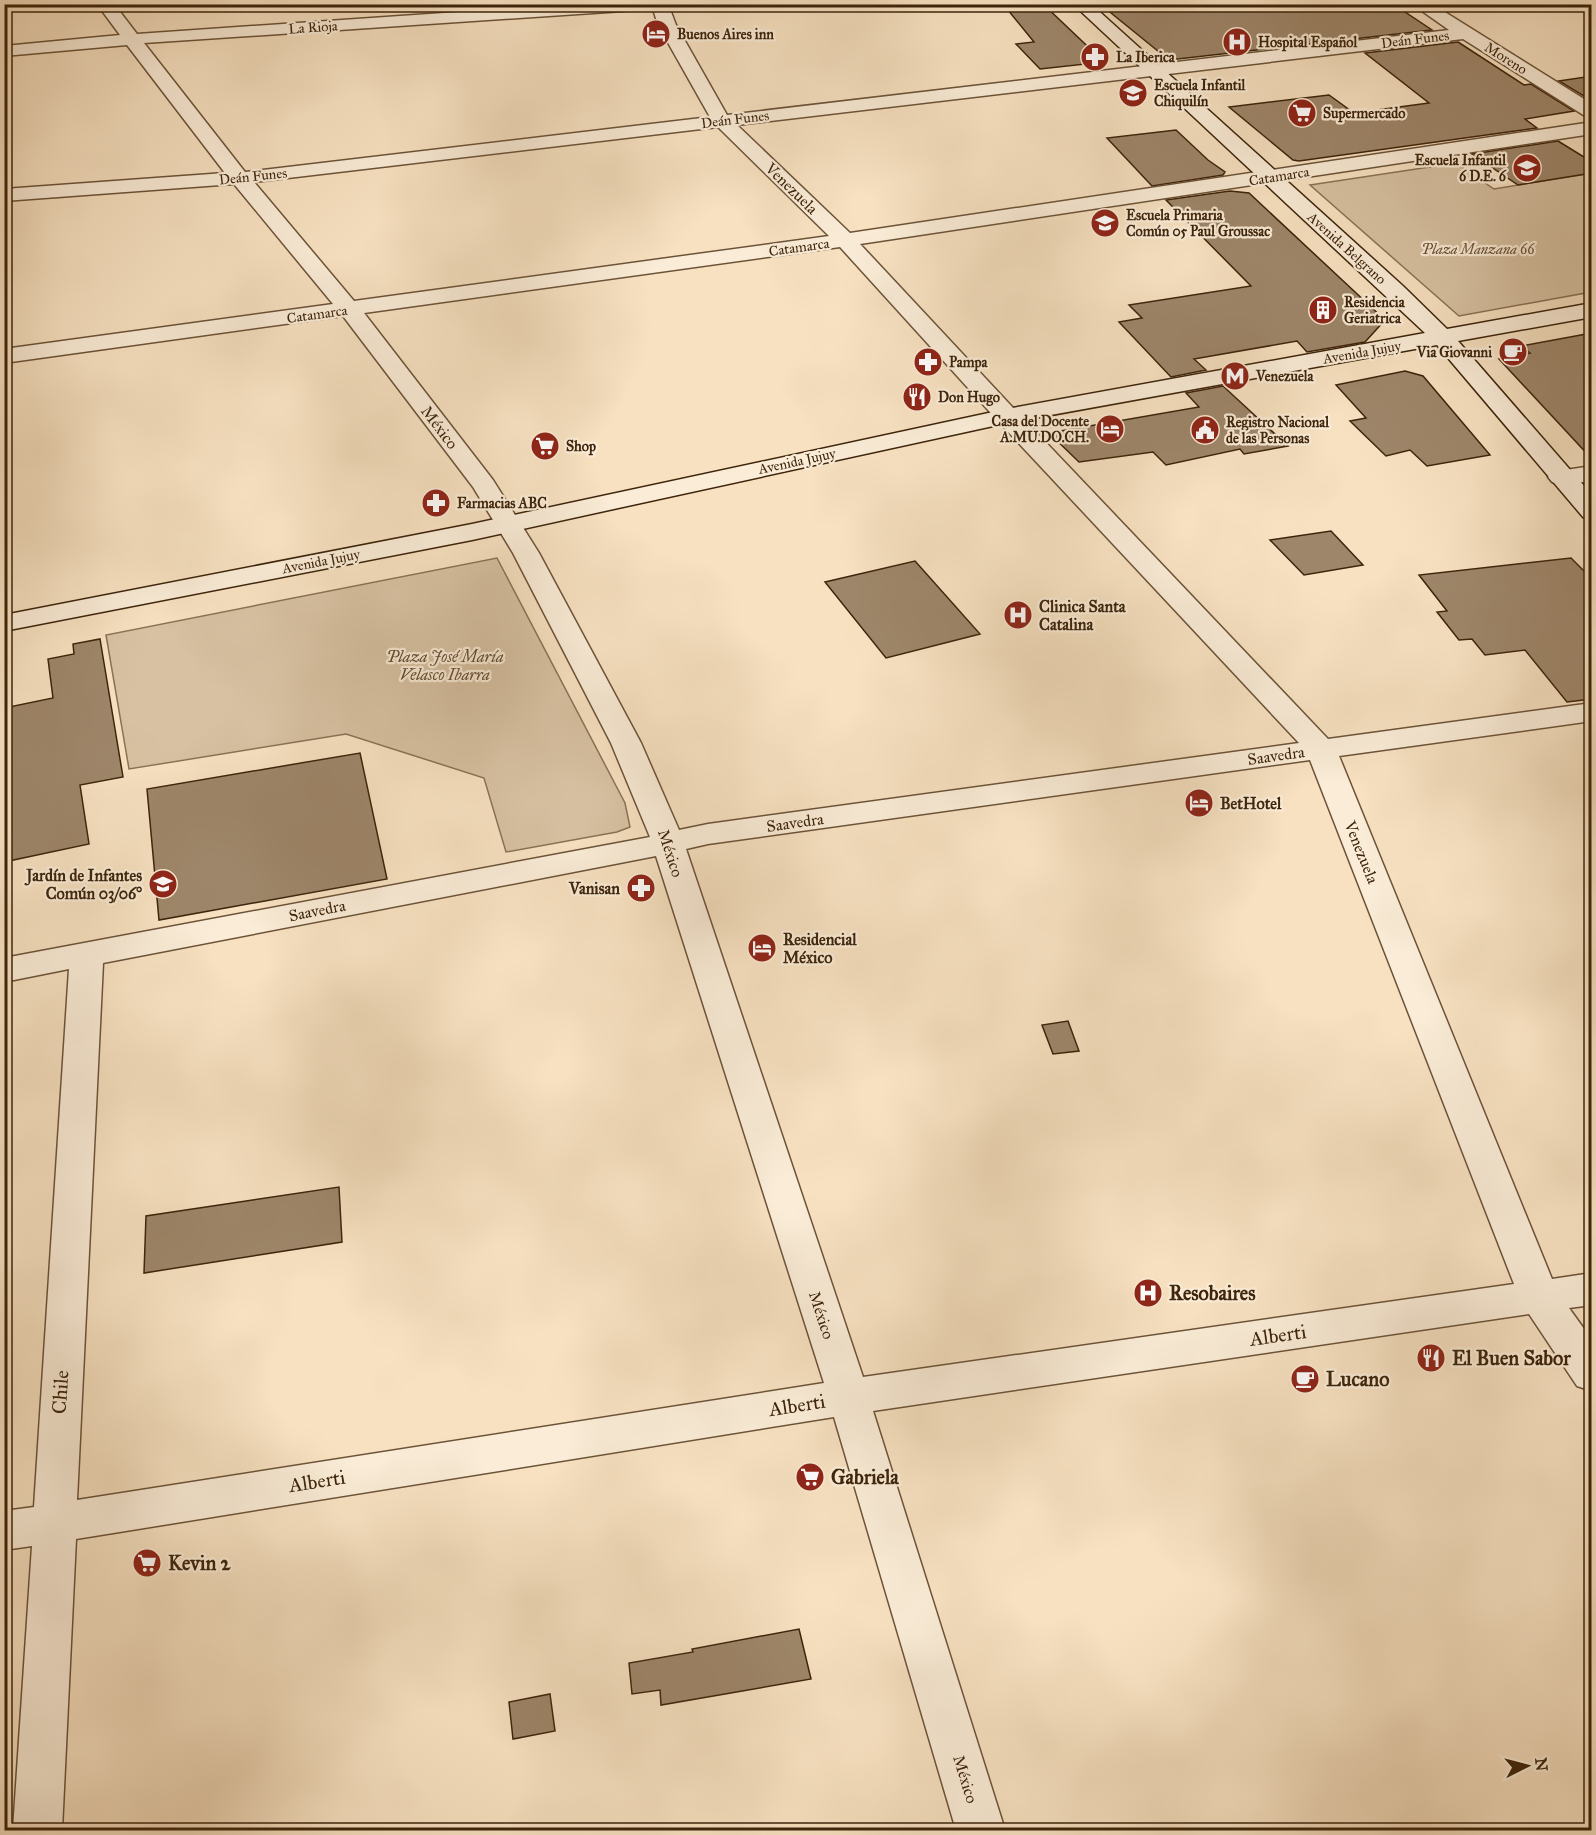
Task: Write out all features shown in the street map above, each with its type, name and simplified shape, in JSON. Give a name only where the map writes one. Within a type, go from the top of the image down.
[{"type":"street","name":"México","points":[[105,4],[240,178],[350,310],[484,485],[509,524],[626,743],[661,822],[831,1340],[981,1830]]},
{"type":"street","points":[[376,4],[378,23]]},
{"type":"street","name":"La Rioja","points":[[4,51],[132,39],[658,4]]},
{"type":"street","name":"Venezuela","points":[[658,4],[667,25],[721,120],[845,240],[1007,416],[1321,749],[1539,1297],[1592,1374]]},
{"type":"street","name":"Avenida Belgrano","points":[[1081,4],[1442,337],[1592,512]]},
{"type":"street","name":"Moreno","points":[[1420,4],[1592,112]]},
{"type":"street","name":"Deán Funes","points":[[4,195],[240,178],[1466,33]]},
{"type":"street","name":"Catamarca","points":[[4,356],[845,240],[1592,128]]},
{"type":"street","name":"Avenida Jujuy","points":[[4,624],[509,524],[1007,416],[1592,310]]},
{"type":"street","points":[[1561,477],[1592,473]]},
{"type":"street","name":"Saavedra","points":[[4,970],[708,834],[1592,712]]},
{"type":"street","name":"Chile","points":[[37,1830],[87,953]]},
{"type":"street","name":"Alberti","points":[[4,1531],[847,1397],[1592,1289]]},
{"type":"green space","name":"Plaza Manzana 66","points":[[1456,163],[1494,189],[1591,173],[1591,292],[1459,316],[1310,185]]},
{"type":"green space","name":"Plaza José María Velasco Ibarra","points":[[497,558],[625,803],[630,827],[617,832],[506,852],[484,778],[346,734],[129,769],[106,635]]},
{"type":"building","points":[[1003,4],[1043,4],[1104,62],[1040,69],[1016,44],[1034,42]]},
{"type":"building","name":"Hospital Español","points":[[1100,4],[1166,4],[1170,8],[1201,4],[1393,4],[1432,30],[1169,60]]},
{"type":"building","points":[[1458,42],[1524,85],[1531,84],[1574,111],[1525,119],[1537,128],[1299,161],[1293,160],[1229,107],[1329,95],[1354,113],[1429,103],[1365,53]]},
{"type":"building","points":[[1592,76],[1592,101],[1559,81]]},
{"type":"building","points":[[1176,130],[1208,160],[1225,172],[1223,175],[1152,186],[1107,138]]},
{"type":"building","name":"Escuela Infantil 6 D.E. 6","points":[[1558,141],[1592,162],[1592,173],[1518,185],[1472,154]]},
{"type":"building","points":[[1230,191],[1249,193],[1385,320],[1365,342],[1307,352],[1297,341],[1194,359],[1206,370],[1171,377],[1119,322],[1142,318],[1129,305],[1251,286],[1166,200]]},
{"type":"building","points":[[1592,333],[1592,459],[1499,359],[1530,353],[1521,346]]},
{"type":"building","points":[[1405,371],[1423,376],[1490,455],[1427,466],[1410,450],[1386,456],[1350,421],[1366,418],[1336,385]]},
{"type":"building","points":[[1223,386],[1288,446],[1244,454],[1240,449],[1166,465],[1153,452],[1079,462],[1049,433],[1199,407],[1186,393]]},
{"type":"building","points":[[1331,531],[1363,565],[1304,575],[1270,540]]},
{"type":"building","points":[[1571,558],[1592,579],[1592,699],[1567,702],[1525,650],[1485,655],[1472,639],[1459,640],[1437,612],[1447,611],[1419,575]]},
{"type":"building","points":[[915,561],[980,634],[886,658],[825,582]]},
{"type":"building","points":[[100,639],[123,777],[80,785],[89,844],[4,862],[4,708],[53,698],[48,659],[74,654],[73,644]]},
{"type":"building","points":[[360,753],[387,879],[159,920],[147,789]]},
{"type":"building","points":[[1068,1021],[1079,1051],[1053,1054],[1042,1025]]},
{"type":"building","points":[[339,1187],[342,1242],[144,1273],[146,1216]]},
{"type":"building","points":[[799,1629],[811,1679],[661,1705],[660,1690],[632,1694],[629,1663]]},
{"type":"building","points":[[550,1694],[555,1731],[513,1739],[509,1702]]},
{"type":"place","name":"Buenos Aires inn","points":[[656,34]]},
{"type":"place","name":"Hospital Español","points":[[1237,42]]},
{"type":"place","name":"La Iberica","points":[[1095,57]]},
{"type":"place","name":"Escuela Infantil Chiquilín","points":[[1133,93]]},
{"type":"place","name":"Supermercado","points":[[1302,113]]},
{"type":"place","name":"Escuela Infantil 6 D.E. 6","points":[[1527,168]]},
{"type":"place","name":"Escuela Primaria Común 05 Paul Groussac","points":[[1105,223]]},
{"type":"place","name":"Residencia Geriatrica","points":[[1323,310]]},
{"type":"place","name":"Via Giovanni","points":[[1513,352]]},
{"type":"place","name":"Pampa","points":[[928,362]]},
{"type":"place","name":"Venezuela","points":[[1235,376]]},
{"type":"place","name":"Don Hugo","points":[[917,397]]},
{"type":"place","name":"Casa del Docente A.MU.DO.CH.","points":[[1110,429]]},
{"type":"place","name":"Registro Nacional de las Personas","points":[[1205,430]]},
{"type":"place","name":"Shop","points":[[545,446]]},
{"type":"place","name":"Farmacias ABC","points":[[436,503]]},
{"type":"place","name":"Clinica Santa Catalina","points":[[1018,615]]},
{"type":"place","name":"BetHotel","points":[[1199,803]]},
{"type":"place","name":"Jardín de Infantes Común 03/06°","points":[[163,884]]},
{"type":"place","name":"Vanisan","points":[[641,888]]},
{"type":"place","name":"Residencial México","points":[[762,948]]},
{"type":"place","name":"Resobaires","points":[[1148,1293]]},
{"type":"place","name":"El Buen Sabor","points":[[1431,1358]]},
{"type":"place","name":"Lucano","points":[[1305,1379]]},
{"type":"place","name":"Gabriela","points":[[810,1477]]},
{"type":"place","name":"Kevin 2","points":[[147,1563]]}]
